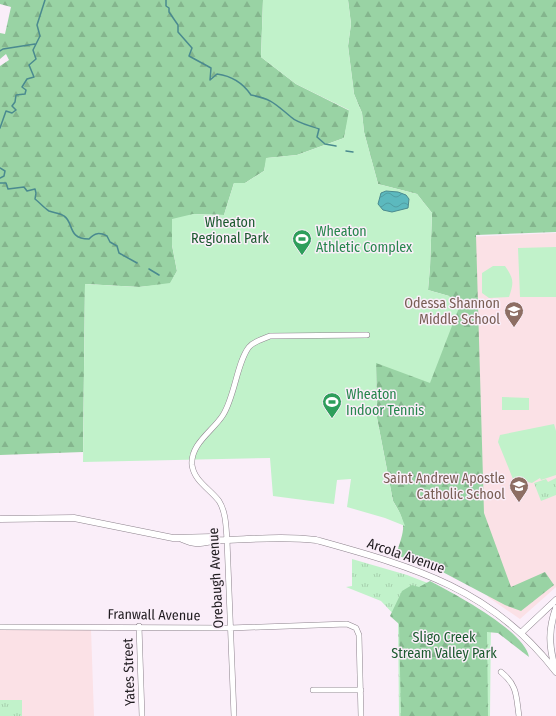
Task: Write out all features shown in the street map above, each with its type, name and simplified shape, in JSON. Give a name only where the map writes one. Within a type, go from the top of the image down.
[{"type":"street","name":"Orebaugh Avenue","points":[[234,716],[225,516],[219,502],[199,481],[194,472],[192,455],[200,442],[223,416],[228,406],[242,359],[249,347],[258,340],[270,336],[367,335]]},
{"type":"street","name":"Arcola Avenue","points":[[0,519],[74,518],[182,539],[212,537],[217,540],[300,538],[316,540],[394,562],[443,581],[478,600],[522,632],[542,653],[556,672]]},
{"type":"street","points":[[522,632],[556,600]]},
{"type":"street","points":[[556,608],[549,632],[549,646],[556,672]]},
{"type":"street","name":"Franwall Avenue","points":[[0,627],[139,626],[230,628],[347,624],[356,628],[359,635],[361,690]]},
{"type":"street","name":"Yates Street","points":[[139,626],[142,716]]},
{"type":"street","points":[[501,672],[512,682],[515,689],[519,716]]},
{"type":"street","points":[[313,690],[361,690],[362,716]]},
{"type":"shaded area","points":[[556,233],[556,587],[520,619],[488,597],[467,237]]},
{"type":"shaded area","points":[[91,629],[94,716],[0,716],[0,630]]},
{"type":"green space","points":[[0,0],[263,0],[261,57],[296,84],[350,111],[344,138],[297,155],[267,158],[264,171],[245,183],[234,183],[224,215],[193,214],[172,245],[177,271],[170,284],[139,287],[85,284],[83,452],[0,455],[0,66],[9,60],[6,54],[0,59],[0,33],[5,34],[11,7],[0,4]]},
{"type":"green space","name":"Wheaton Athletic Complex","points":[[263,0],[348,0],[351,24],[348,46],[354,94],[362,113],[364,132],[378,184],[417,194],[432,213],[428,290],[449,296],[460,305],[430,383],[376,363],[377,418],[393,501],[405,526],[385,518],[347,507],[351,479],[337,480],[334,504],[273,496],[270,458],[83,462],[85,284],[139,287],[170,283],[177,271],[172,245],[172,219],[193,214],[224,215],[234,183],[245,183],[264,171],[266,158],[297,155],[344,138],[349,110],[296,84],[261,57]]},
{"type":"green space","points":[[348,0],[556,0],[556,232],[476,235],[484,513],[511,587],[545,572],[554,585],[521,611],[505,605],[437,569],[396,555],[403,533],[403,522],[393,501],[377,418],[376,363],[449,296],[428,290],[432,213],[417,194],[378,184],[364,132],[362,113],[354,94],[348,46],[351,24]]},
{"type":"green space","points":[[556,247],[556,297],[520,297],[518,248]]},
{"type":"green space","points":[[493,266],[505,266],[510,274],[512,278],[512,288],[509,297],[489,298],[482,293],[482,273]]},
{"type":"green space","points":[[502,397],[529,398],[529,410],[502,410]]},
{"type":"green space","points":[[554,424],[556,431],[556,475],[541,480],[540,478],[532,483],[513,479],[498,442],[500,435]]},
{"type":"green space","points":[[556,478],[556,495],[541,501],[534,483],[546,479],[548,482]]},
{"type":"green space","name":"Sligo Creek Stream Valley Park","points":[[352,559],[407,575],[438,587],[491,619],[490,716],[399,716],[398,619],[381,601],[346,587],[352,586]]},
{"type":"green space","name":"Sligo Creek Stream Valley Park","points":[[430,581],[455,594],[487,614],[515,636],[525,647],[529,657],[498,633],[487,632],[488,716],[401,716],[399,624],[390,616],[402,591],[412,585],[419,587]]},
{"type":"green space","points":[[0,700],[22,700],[22,716],[0,716]]},
{"type":"water","points":[[386,191],[398,192],[406,195],[409,199],[408,208],[392,212],[383,210],[378,204],[381,193]]},
{"type":"waterway","points":[[0,128],[6,111],[12,113],[16,110],[12,106],[15,102],[16,95],[25,94],[26,90],[22,87],[27,79],[34,77],[29,65],[36,59],[33,50],[40,36],[37,25],[45,0]]},
{"type":"waterway","points":[[166,0],[166,6],[169,8],[169,12],[178,25],[178,32],[192,48],[189,56],[211,68],[210,80],[217,74],[232,78],[241,84],[251,95],[269,100],[297,121],[319,129],[317,137],[325,144],[336,146]]},
{"type":"waterway","points":[[0,51],[3,49],[35,44]]},
{"type":"waterway","points":[[346,151],[353,152]]},
{"type":"waterway","points":[[0,168],[5,171],[4,176],[0,178]]},
{"type":"waterway","points":[[0,183],[6,183],[8,189],[24,187],[27,191],[35,189],[35,199],[49,211],[64,216],[77,236],[89,239],[93,235],[97,234],[107,236],[110,242],[117,246],[119,253],[137,263]]},
{"type":"waterway","points":[[149,269],[159,275]]},
{"type":"place","name":"Wheaton Athletic Complex","points":[[302,256]]},
{"type":"place","name":"Odessa Shannon Middle School","points":[[514,328]]},
{"type":"place","name":"Wheaton Indoor Tennis","points":[[332,419]]},
{"type":"place","name":"Saint Andrew Apostle Catholic School","points":[[519,503]]},
{"type":"park label","name":"Wheaton Regional Park","points":[[230,230]]}]
